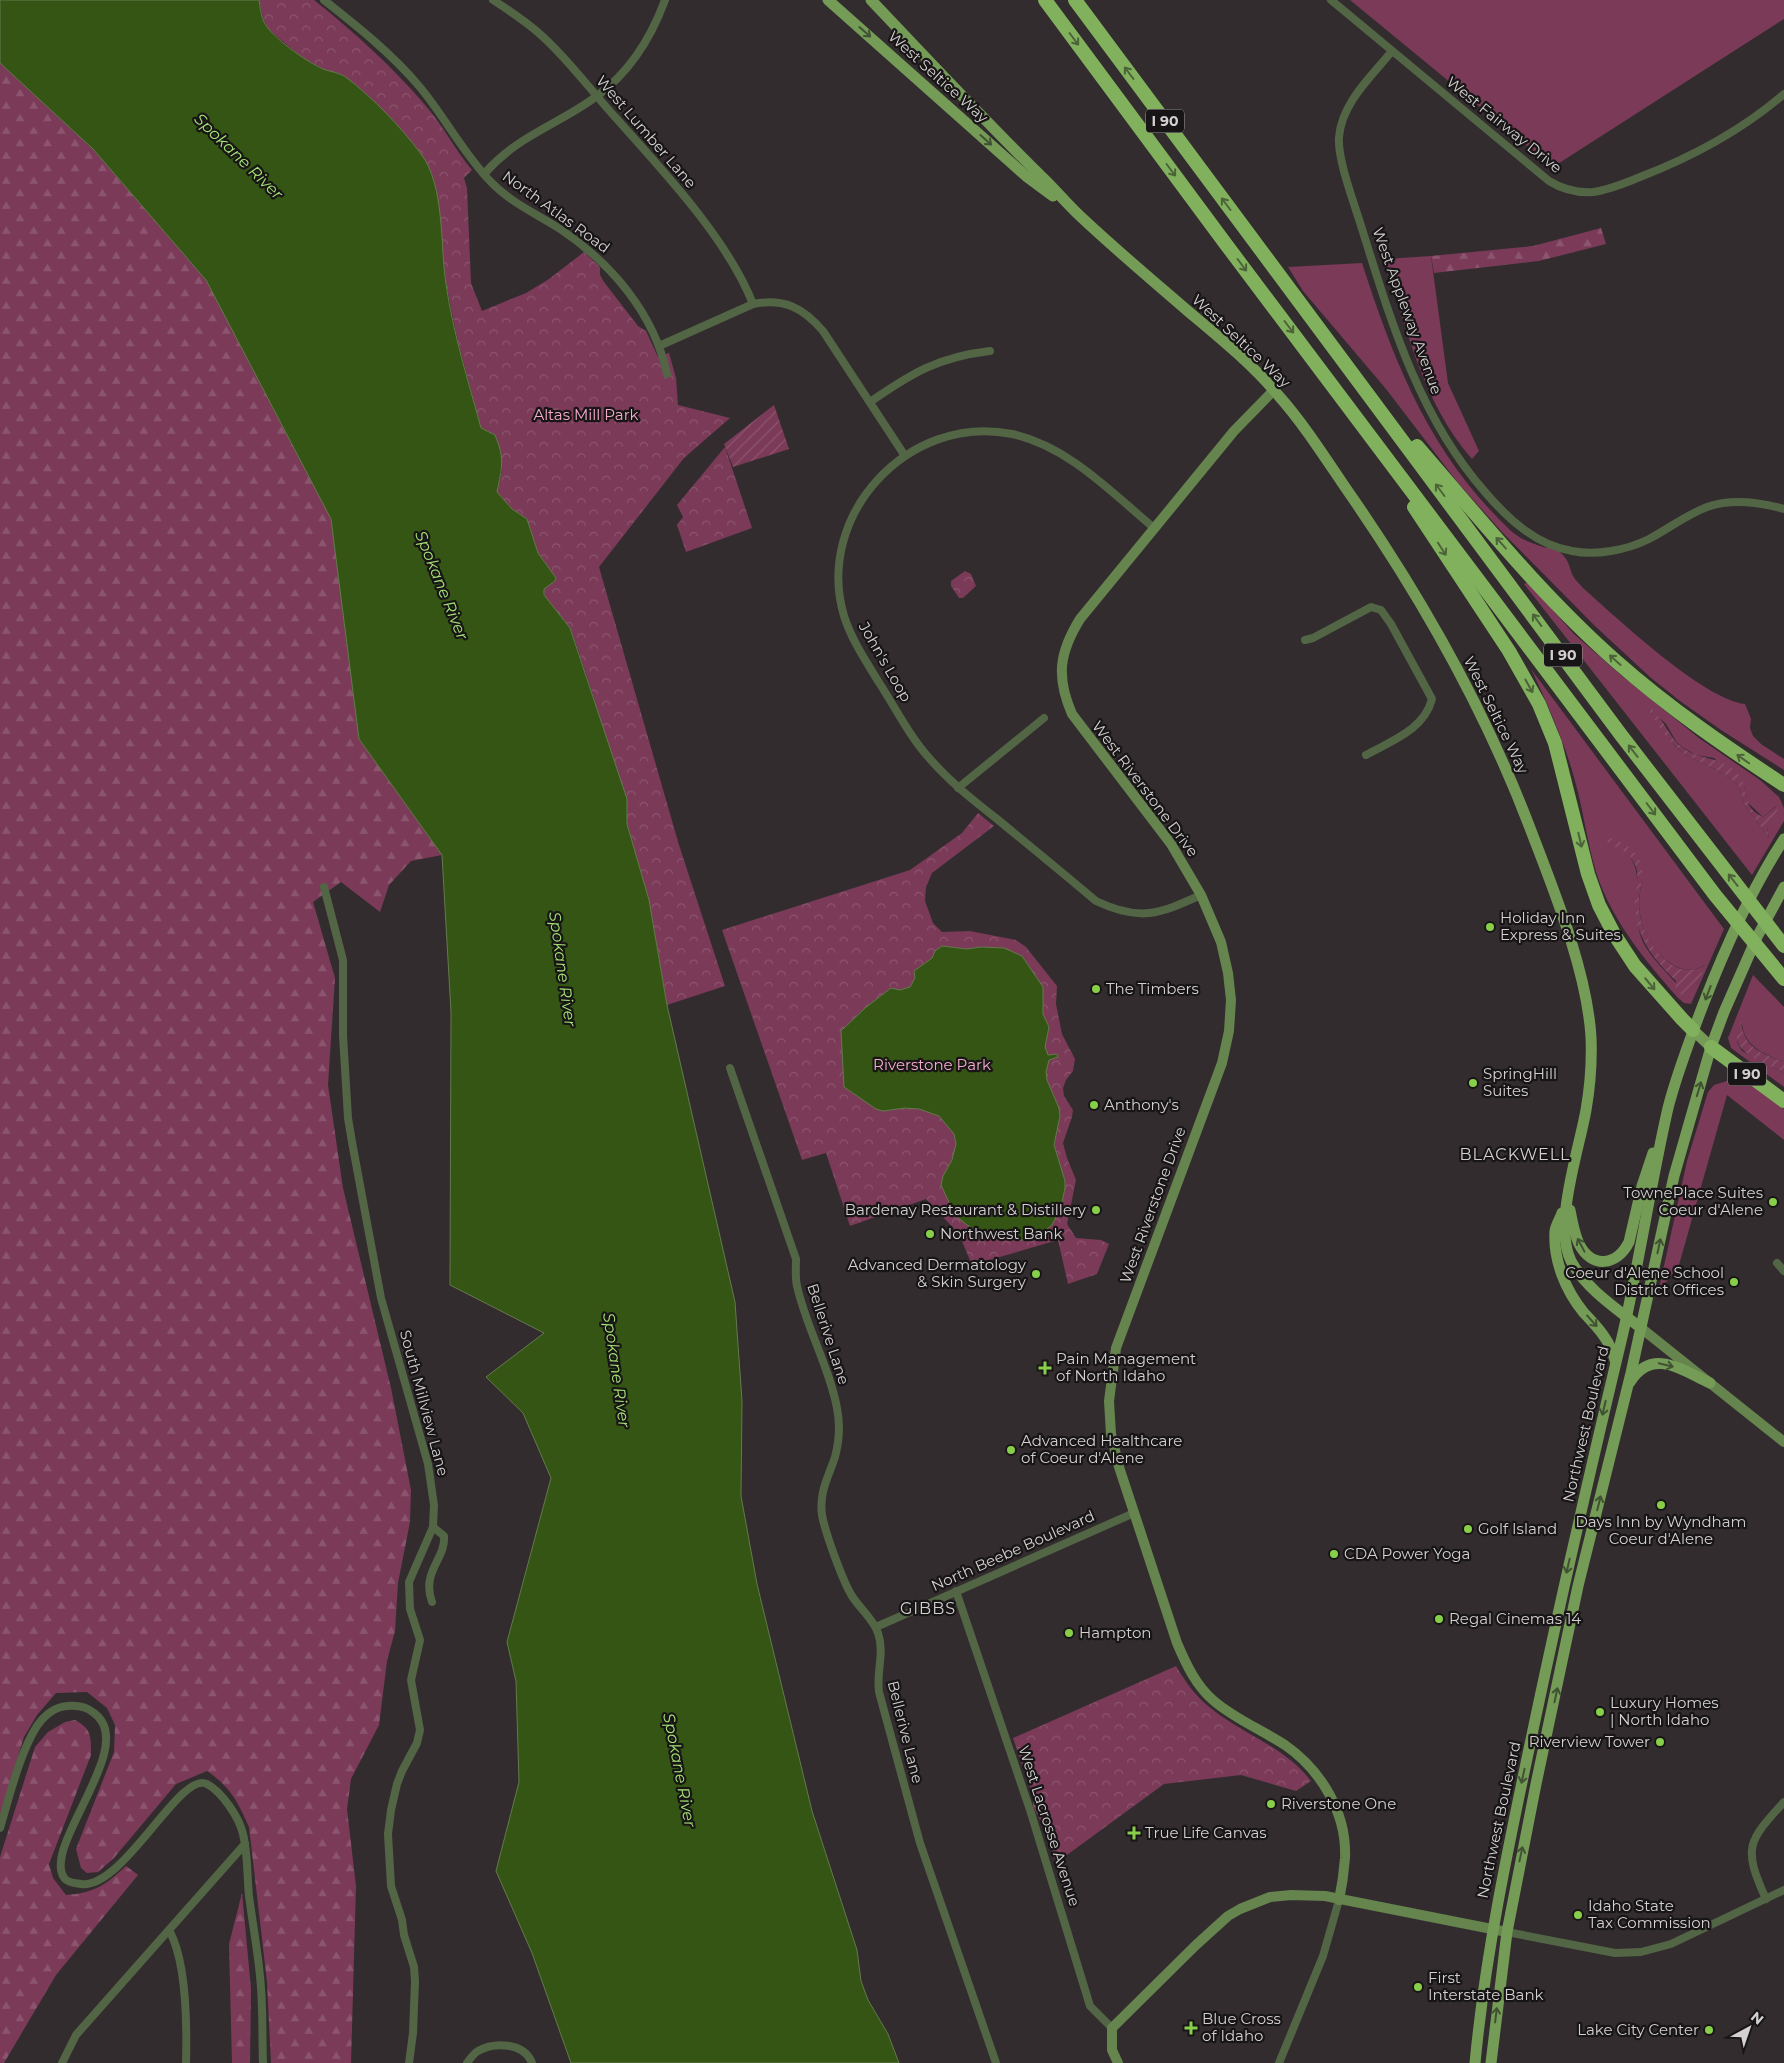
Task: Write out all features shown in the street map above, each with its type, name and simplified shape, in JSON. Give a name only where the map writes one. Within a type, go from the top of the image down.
[{"type":"highway","name":"I 90","points":[[1045,0],[1225,243],[1715,895],[1784,979]]},
{"type":"highway","name":"I 90","points":[[1075,0],[1621,735],[1784,946]]},
{"type":"highway","name":"I 90","points":[[1344,362],[1547,594],[1616,662],[1683,717],[1784,785]]},
{"type":"highway","points":[[1359,420],[1396,481],[1509,651],[1539,704],[1555,743],[1588,874],[1599,905],[1614,934],[1635,966],[1693,1030]]},
{"type":"highway","name":"I 90","points":[[1712,1047],[1784,1101]]},
{"type":"main road","name":"West Seltice Way","points":[[828,0],[1026,176],[1075,212]]},
{"type":"main road","name":"West Seltice Way","points":[[871,0],[994,130],[1075,212],[1236,353],[1274,390],[1292,411],[1367,518],[1436,630],[1484,722],[1533,835],[1561,914],[1585,992],[1589,1024],[1590,1076],[1587,1108],[1568,1198],[1565,1226],[1565,1242],[1568,1255],[1586,1282],[1641,1328]]},
{"type":"main road","name":"Northwest Boulevard","points":[[1475,2063],[1492,1929],[1548,1652],[1626,1316],[1669,1106],[1693,1030],[1722,957],[1764,871],[1784,839]]},
{"type":"main road","name":"Northwest Boulevard","points":[[1491,2063],[1507,1932],[1534,1793],[1578,1586],[1628,1385],[1674,1176],[1712,1047],[1738,976],[1782,891]]},
{"type":"main road","points":[[1693,1030],[1712,1047]]},
{"type":"main road","points":[[1568,1198],[1574,1229],[1584,1252],[1596,1260],[1606,1262],[1621,1255],[1629,1242],[1642,1186],[1669,1106]]},
{"type":"main road","points":[[1568,1198],[1555,1230],[1558,1263],[1567,1290],[1604,1334],[1612,1347],[1616,1360]]},
{"type":"main road","points":[[1628,1385],[1635,1375],[1650,1363],[1673,1366],[1710,1383]]},
{"type":"street","name":"North Atlas Road","points":[[324,0],[379,44],[418,85],[437,108],[473,163],[484,174],[511,199],[561,229],[589,250],[609,269],[633,297],[659,346],[667,374]]},
{"type":"street","name":"West Lumber Lane","points":[[493,0],[516,14],[543,37],[690,203],[730,260],[753,304]]},
{"type":"street","points":[[484,174],[509,149],[597,97],[625,71],[650,36],[665,0]]},
{"type":"street","name":"West Fairway Drive","points":[[1331,0],[1549,181],[1566,189],[1593,192],[1614,187],[1684,158],[1739,128],[1784,94]]},
{"type":"street","name":"West Appleway Avenue","points":[[1392,51],[1350,103],[1343,117],[1339,135],[1340,157],[1379,283],[1415,382],[1444,439],[1482,489],[1525,531],[1544,542],[1572,551],[1595,553],[1615,550],[1647,540],[1692,513],[1709,506],[1732,502],[1756,503],[1784,509]]},
{"type":"street","points":[[659,346],[753,304],[767,301],[779,302],[793,307],[809,315],[823,332],[905,456]]},
{"type":"street","points":[[870,402],[921,369],[958,356],[990,351]]},
{"type":"street","name":"West Riverstone Drive","points":[[1274,390],[1234,431],[1080,619],[1063,656],[1061,670],[1062,684],[1072,714],[1171,844],[1201,895],[1221,942],[1228,973],[1231,1000],[1230,1031],[1222,1063],[1116,1348],[1109,1401],[1111,1434],[1119,1467],[1186,1666],[1198,1684],[1213,1700],[1284,1745],[1299,1756],[1317,1774],[1328,1791],[1338,1814],[1344,1836],[1345,1856],[1339,1900],[1313,1983],[1280,2063]]},
{"type":"street","name":"John's Loop","points":[[1154,528],[1066,457],[1048,447],[1020,437],[995,433],[960,434],[931,443],[905,456],[883,473],[869,489],[858,506],[843,543],[839,577],[844,615],[858,648],[921,748],[958,788],[1096,901],[1116,910],[1139,914],[1164,911],[1201,895]]},
{"type":"street","points":[[1305,640],[1313,638],[1371,607],[1381,610],[1391,624],[1432,699],[1429,708],[1412,729],[1366,755]]},
{"type":"street","points":[[958,788],[1044,718]]},
{"type":"street","name":"South Millview Lane","points":[[324,887],[343,960],[343,1036],[349,1126],[381,1298],[428,1464],[434,1505],[433,1527],[420,1561],[409,1582],[410,1609],[420,1640],[411,1680],[420,1730],[417,1743],[402,1771],[391,1810],[388,1834],[390,1886],[402,1920],[404,1935],[414,1967],[414,2033],[408,2063]]},
{"type":"street","name":"Bellerive Lane","points":[[730,1068],[796,1259],[796,1285],[837,1406],[838,1442],[822,1490],[823,1518],[846,1586],[857,1604],[876,1627],[882,1648],[878,1676],[879,1692],[916,1828],[996,2063]]},
{"type":"street","points":[[1777,1263],[1784,1271]]},
{"type":"street","points":[[1641,1328],[1784,1442]]},
{"type":"street","name":"North Beebe Boulevard","points":[[876,1627],[1134,1513]]},
{"type":"street","points":[[432,1602],[429,1593],[430,1579],[444,1543],[444,1536],[433,1527]]},
{"type":"street","name":"West Lacrosse Avenue","points":[[956,1591],[1031,1813],[1090,2006],[1112,2028]]},
{"type":"street","points":[[0,1828],[21,1764],[37,1725],[53,1710],[60,1707],[74,1705],[87,1708],[97,1714],[105,1728],[107,1742],[95,1778],[61,1857],[62,1872],[65,1879],[70,1882],[85,1884],[105,1876],[126,1859],[185,1792],[196,1785],[203,1783],[208,1785],[230,1806],[243,1833],[261,1988],[263,2063]]},
{"type":"street","points":[[1766,1899],[1754,1872],[1751,1860],[1752,1845],[1756,1836],[1784,1802]]},
{"type":"street","points":[[62,2063],[76,2035],[245,1844]]},
{"type":"street","points":[[1118,2063],[1112,2050],[1112,2028],[1196,1945],[1240,1909],[1270,1897],[1292,1895],[1325,1896],[1615,1952],[1641,1952],[1671,1944],[1784,1890]]},
{"type":"street","points":[[169,1930],[176,1942],[182,1981],[186,2063]]},
{"type":"street","points":[[467,2063],[476,2052],[488,2047],[506,2045],[518,2049],[532,2063]]},
{"type":"green space","name":"Altas Mill Park","points":[[259,0],[314,0],[386,63],[438,121],[472,170],[464,178],[467,188],[471,283],[482,311],[526,293],[549,279],[584,252],[600,267],[600,275],[604,282],[638,326],[646,331],[658,357],[669,353],[676,378],[678,405],[730,418],[684,458],[599,567],[679,845],[725,986],[667,1005],[649,900],[627,824],[627,799],[572,633],[547,601],[545,595],[544,589],[556,578],[538,553],[527,519],[512,509],[497,492],[502,471],[495,435],[481,428],[457,338],[446,283],[431,174],[422,156],[396,126],[346,77],[323,69],[301,57],[268,29],[263,18]]},
{"type":"green space","points":[[1350,0],[1784,0],[1784,19],[1553,167]]},
{"type":"green space","points":[[0,63],[93,149],[206,280],[331,519],[359,739],[442,855],[411,861],[389,885],[380,912],[341,882],[313,902],[335,978],[328,1085],[343,1188],[391,1388],[411,1490],[410,1522],[398,1583],[395,1631],[387,1661],[379,1725],[351,1779],[347,1809],[356,1886],[351,2063],[271,2063],[267,1982],[249,1827],[241,1809],[228,1789],[207,1771],[176,1784],[113,1859],[98,1872],[87,1873],[81,1868],[76,1849],[114,1752],[115,1725],[107,1708],[87,1692],[56,1693],[37,1715],[24,1737],[0,1815]]},
{"type":"green space","points":[[1601,228],[1606,244],[1539,261],[1434,273],[1431,256],[1533,246]]},
{"type":"green space","points":[[1431,256],[1448,383],[1479,451],[1472,459],[1455,437],[1428,389],[1409,338],[1385,259]]},
{"type":"green space","points":[[1362,263],[1388,337],[1418,406],[1458,471],[1482,501],[1518,536],[1534,544],[1561,553],[1567,561],[1574,578],[1583,588],[1684,673],[1728,699],[1745,704],[1751,719],[1750,728],[1753,736],[1761,744],[1784,759],[1784,770],[1721,730],[1650,677],[1595,626],[1502,532],[1458,483],[1386,389],[1303,291],[1288,267]]},
{"type":"green space","points":[[774,405],[789,449],[733,467],[724,444]]},
{"type":"green space","points":[[725,447],[752,528],[686,552],[677,525],[683,517],[677,505]]},
{"type":"green space","points":[[965,571],[971,574],[976,586],[963,598],[959,598],[951,586],[951,581]]},
{"type":"green space","points":[[1528,582],[1574,634],[1622,676],[1699,738],[1760,780],[1779,797],[1784,808],[1784,821],[1752,875],[1524,584]],"holes":[[[1650,709],[1666,724],[1682,747],[1696,755],[1714,758],[1745,788],[1747,802],[1763,817],[1776,806],[1767,829],[1769,838],[1744,804],[1738,785],[1724,774],[1684,754],[1674,745],[1649,711]]]},
{"type":"green space","points":[[1531,669],[1724,929],[1691,1004],[1684,1003],[1678,998],[1647,961],[1611,908],[1593,859],[1571,767],[1553,717]],"holes":[[[1620,848],[1635,854],[1639,859],[1642,878],[1639,902],[1641,920],[1652,945],[1665,959],[1680,968],[1692,970],[1705,965],[1698,982],[1688,997],[1646,948],[1639,930],[1637,874],[1629,855]]]},
{"type":"green space","points":[[1650,709],[1656,713],[1674,740],[1683,748],[1696,755],[1724,763],[1737,773],[1744,785],[1750,807],[1755,812],[1763,817],[1778,805],[1779,807],[1767,829],[1769,838],[1744,804],[1738,785],[1724,774],[1684,754],[1666,737],[1649,711]]},
{"type":"green space","name":"Riverstone Park","points":[[978,813],[994,826],[932,873],[926,887],[925,901],[933,923],[942,932],[970,931],[1016,940],[1026,947],[1057,986],[1056,1004],[1062,1034],[1075,1059],[1073,1071],[1063,1088],[1064,1096],[1073,1110],[1063,1143],[1076,1180],[1067,1224],[1076,1238],[1101,1240],[1109,1244],[1097,1274],[1068,1284],[1058,1240],[972,1265],[959,1234],[926,1199],[850,1226],[826,1153],[802,1160],[722,930],[910,870],[962,833]]},
{"type":"green space","points":[[1603,837],[1614,839],[1624,844],[1638,856],[1642,870],[1639,909],[1647,937],[1652,945],[1665,959],[1681,969],[1698,969],[1706,965],[1693,992],[1688,997],[1675,991],[1676,981],[1646,946],[1641,936],[1636,914],[1637,876],[1633,860],[1629,855],[1610,844]]},
{"type":"green space","points":[[1753,975],[1784,1007],[1784,1062],[1769,1056],[1751,1044],[1742,1023],[1737,1042],[1742,1051],[1784,1073],[1784,1087],[1731,1048],[1728,1038]]},
{"type":"green space","points":[[1741,1021],[1746,1038],[1750,1044],[1755,1049],[1784,1062],[1784,1073],[1757,1060],[1741,1048],[1737,1041],[1737,1032]]},
{"type":"green space","points":[[1737,1078],[1748,1082],[1784,1109],[1784,1140],[1727,1095],[1679,1265],[1658,1293],[1687,1161],[1708,1092],[1714,1085]]},
{"type":"green space","points":[[1176,1666],[1192,1690],[1207,1705],[1225,1719],[1265,1742],[1290,1760],[1311,1781],[1296,1791],[1241,1775],[1164,1784],[1056,1863],[1043,1825],[1033,1807],[1033,1796],[1013,1738]]},
{"type":"green space","points":[[75,1720],[88,1730],[91,1755],[49,1864],[53,1878],[66,1895],[99,1887],[126,1866],[138,1875],[56,1975],[4,2063],[0,2063],[0,1857],[35,1747],[48,1732],[65,1722]]},
{"type":"green space","points":[[242,1893],[251,1989],[250,2063],[232,2063],[229,1944]]},
{"type":"water","name":"Spokane River","points":[[0,0],[259,0],[263,20],[274,35],[308,61],[323,69],[345,76],[357,86],[396,124],[421,154],[429,167],[438,199],[446,284],[457,338],[481,428],[495,435],[500,451],[501,469],[497,492],[512,509],[527,519],[538,553],[556,578],[555,581],[544,589],[544,595],[570,628],[627,799],[627,824],[649,900],[667,1005],[735,1302],[742,1401],[741,1496],[757,1584],[812,1811],[857,1950],[861,1981],[868,2000],[888,2034],[899,2063],[571,2063],[532,1953],[496,1871],[519,1782],[516,1681],[507,1642],[551,1478],[523,1413],[486,1377],[544,1333],[450,1285],[451,1012],[442,855],[359,739],[331,519],[206,280],[93,149],[0,63]]},
{"type":"water","points":[[942,946],[967,949],[981,947],[1004,948],[1022,956],[1043,987],[1043,1014],[1049,1027],[1045,1047],[1048,1055],[1057,1054],[1058,1057],[1049,1060],[1046,1072],[1047,1080],[1059,1108],[1060,1116],[1054,1145],[1065,1181],[1065,1188],[1061,1207],[1052,1225],[1028,1240],[1018,1240],[999,1233],[980,1232],[967,1225],[955,1215],[941,1185],[943,1176],[952,1160],[956,1144],[954,1134],[939,1116],[919,1109],[905,1108],[883,1111],[876,1109],[844,1087],[841,1031],[865,1008],[891,988],[900,990],[910,987],[915,978],[914,971],[932,958],[935,951]]},
{"type":"place","name":"Holiday Inn Express & Suites","points":[[1490,927]]},
{"type":"place","name":"The Timbers","points":[[1096,989]]},
{"type":"place","name":"SpringHill Suites","points":[[1473,1083]]},
{"type":"place","name":"Anthony's","points":[[1094,1105]]},
{"type":"place","name":"TownePlace Suites Coeur d'Alene","points":[[1773,1202]]},
{"type":"place","name":"Bardenay Restaurant & Distillery","points":[[1096,1210]]},
{"type":"place","name":"Northwest Bank","points":[[930,1234]]},
{"type":"place","name":"Advanced Dermatology & Skin Surgery","points":[[1036,1274]]},
{"type":"place","name":"Coeur d'Alene School District Offices","points":[[1734,1282]]},
{"type":"place","name":"Pain Management of North Idaho","points":[[1045,1368]]},
{"type":"place","name":"Advanced Healthcare of Coeur d'Alene","points":[[1011,1450]]},
{"type":"place","name":"Days Inn by Wyndham Coeur d'Alene","points":[[1661,1505]]},
{"type":"place","name":"Golf Island","points":[[1468,1529]]},
{"type":"place","name":"CDA Power Yoga","points":[[1334,1554]]},
{"type":"place","name":"Regal Cinemas 14","points":[[1439,1619]]},
{"type":"place","name":"Hampton","points":[[1069,1633]]},
{"type":"place","name":"Luxury Homes | North Idaho","points":[[1600,1712]]},
{"type":"place","name":"Riverview Tower","points":[[1660,1742]]},
{"type":"place","name":"Riverstone One","points":[[1271,1804]]},
{"type":"place","name":"True Life Canvas","points":[[1134,1833]]},
{"type":"place","name":"Idaho State Tax Commission","points":[[1578,1915]]},
{"type":"place","name":"First Interstate Bank","points":[[1418,1987]]},
{"type":"place","name":"Blue Cross of Idaho","points":[[1191,2028]]},
{"type":"place","name":"Lake City Center","points":[[1709,2030]]},
{"type":"district","name":"BLACKWELL","points":[[1515,1154]]},
{"type":"district","name":"GIBBS","points":[[928,1608]]}]
